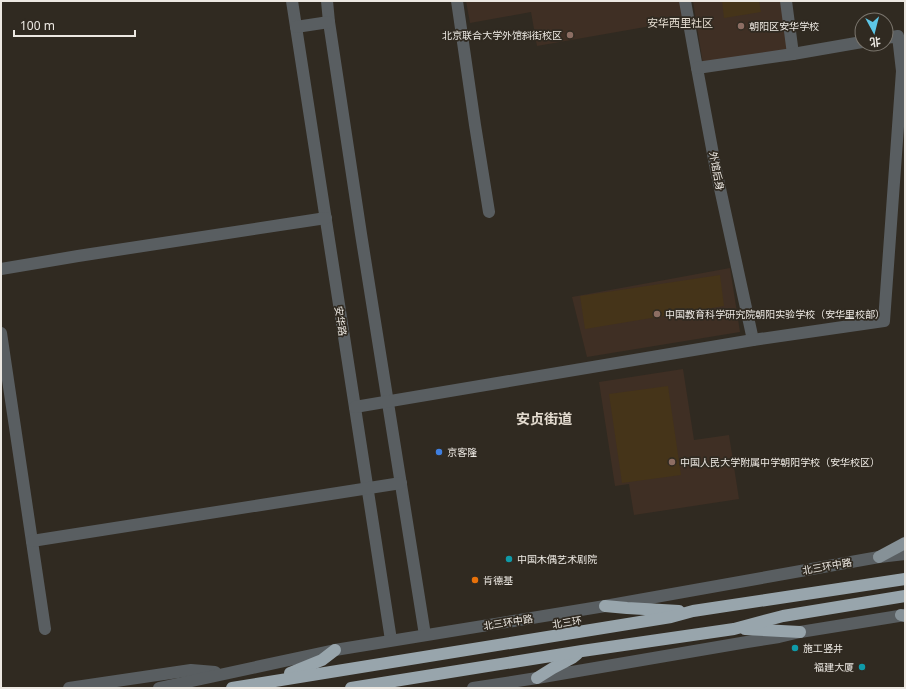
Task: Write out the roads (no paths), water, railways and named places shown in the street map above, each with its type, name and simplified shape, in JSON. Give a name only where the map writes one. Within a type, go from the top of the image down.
[{"type":"highway","name":"北三环","points":[[232,688],[671,617],[693,611],[905,579]]},
{"type":"highway","points":[[351,688],[582,651],[734,629],[783,616],[905,596]]},
{"type":"highway","points":[[605,606],[693,611]]},
{"type":"highway","points":[[734,629],[800,632]]},
{"type":"highway","points":[[272,681],[322,660],[335,650]]},
{"type":"highway","points":[[537,678],[582,651]]},
{"type":"main road","points":[[879,557],[905,543]]},
{"type":"street","name":"安华路","points":[[292,1],[391,640]]},
{"type":"street","points":[[327,1],[361,234],[425,635]]},
{"type":"street","points":[[457,1],[473,117],[489,212]]},
{"type":"street","name":"外馆后身","points":[[685,1],[716,170],[753,340]]},
{"type":"street","points":[[786,1],[793,54]]},
{"type":"street","points":[[296,27],[329,22]]},
{"type":"street","points":[[355,407],[753,340],[884,321],[904,71],[898,36],[894,37]]},
{"type":"street","points":[[697,68],[854,43]]},
{"type":"street","points":[[1,269],[326,218]]},
{"type":"street","points":[[1,334],[45,629]]},
{"type":"street","points":[[32,541],[401,483]]},
{"type":"street","name":"北三环中路","points":[[159,688],[335,650],[605,606],[879,557],[905,554]]},
{"type":"street","points":[[473,688],[904,615]]},
{"type":"street","points":[[69,688],[191,670],[228,673]]},
{"type":"place","name":"朝阳区安华学校","points":[[741,26]]},
{"type":"place","name":"北京联合大学外馆斜街校区","points":[[570,35]]},
{"type":"place","name":"中国教育科学研究院朝阳实验学校（安华里校部）","points":[[657,314]]},
{"type":"place","name":"京客隆","points":[[439,452]]},
{"type":"place","name":"中国人民大学附属中学朝阳学校（安华校区）","points":[[672,462]]},
{"type":"place","name":"中国木偶艺术剧院","points":[[509,559]]},
{"type":"place","name":"肯德基","points":[[475,580]]},
{"type":"place","name":"施工竖井","points":[[795,648]]},
{"type":"place","name":"福建大厦","points":[[862,667]]},
{"type":"district","name":"安华西里社区","points":[[680,23]]},
{"type":"district","name":"安贞街道","points":[[544,419]]}]
